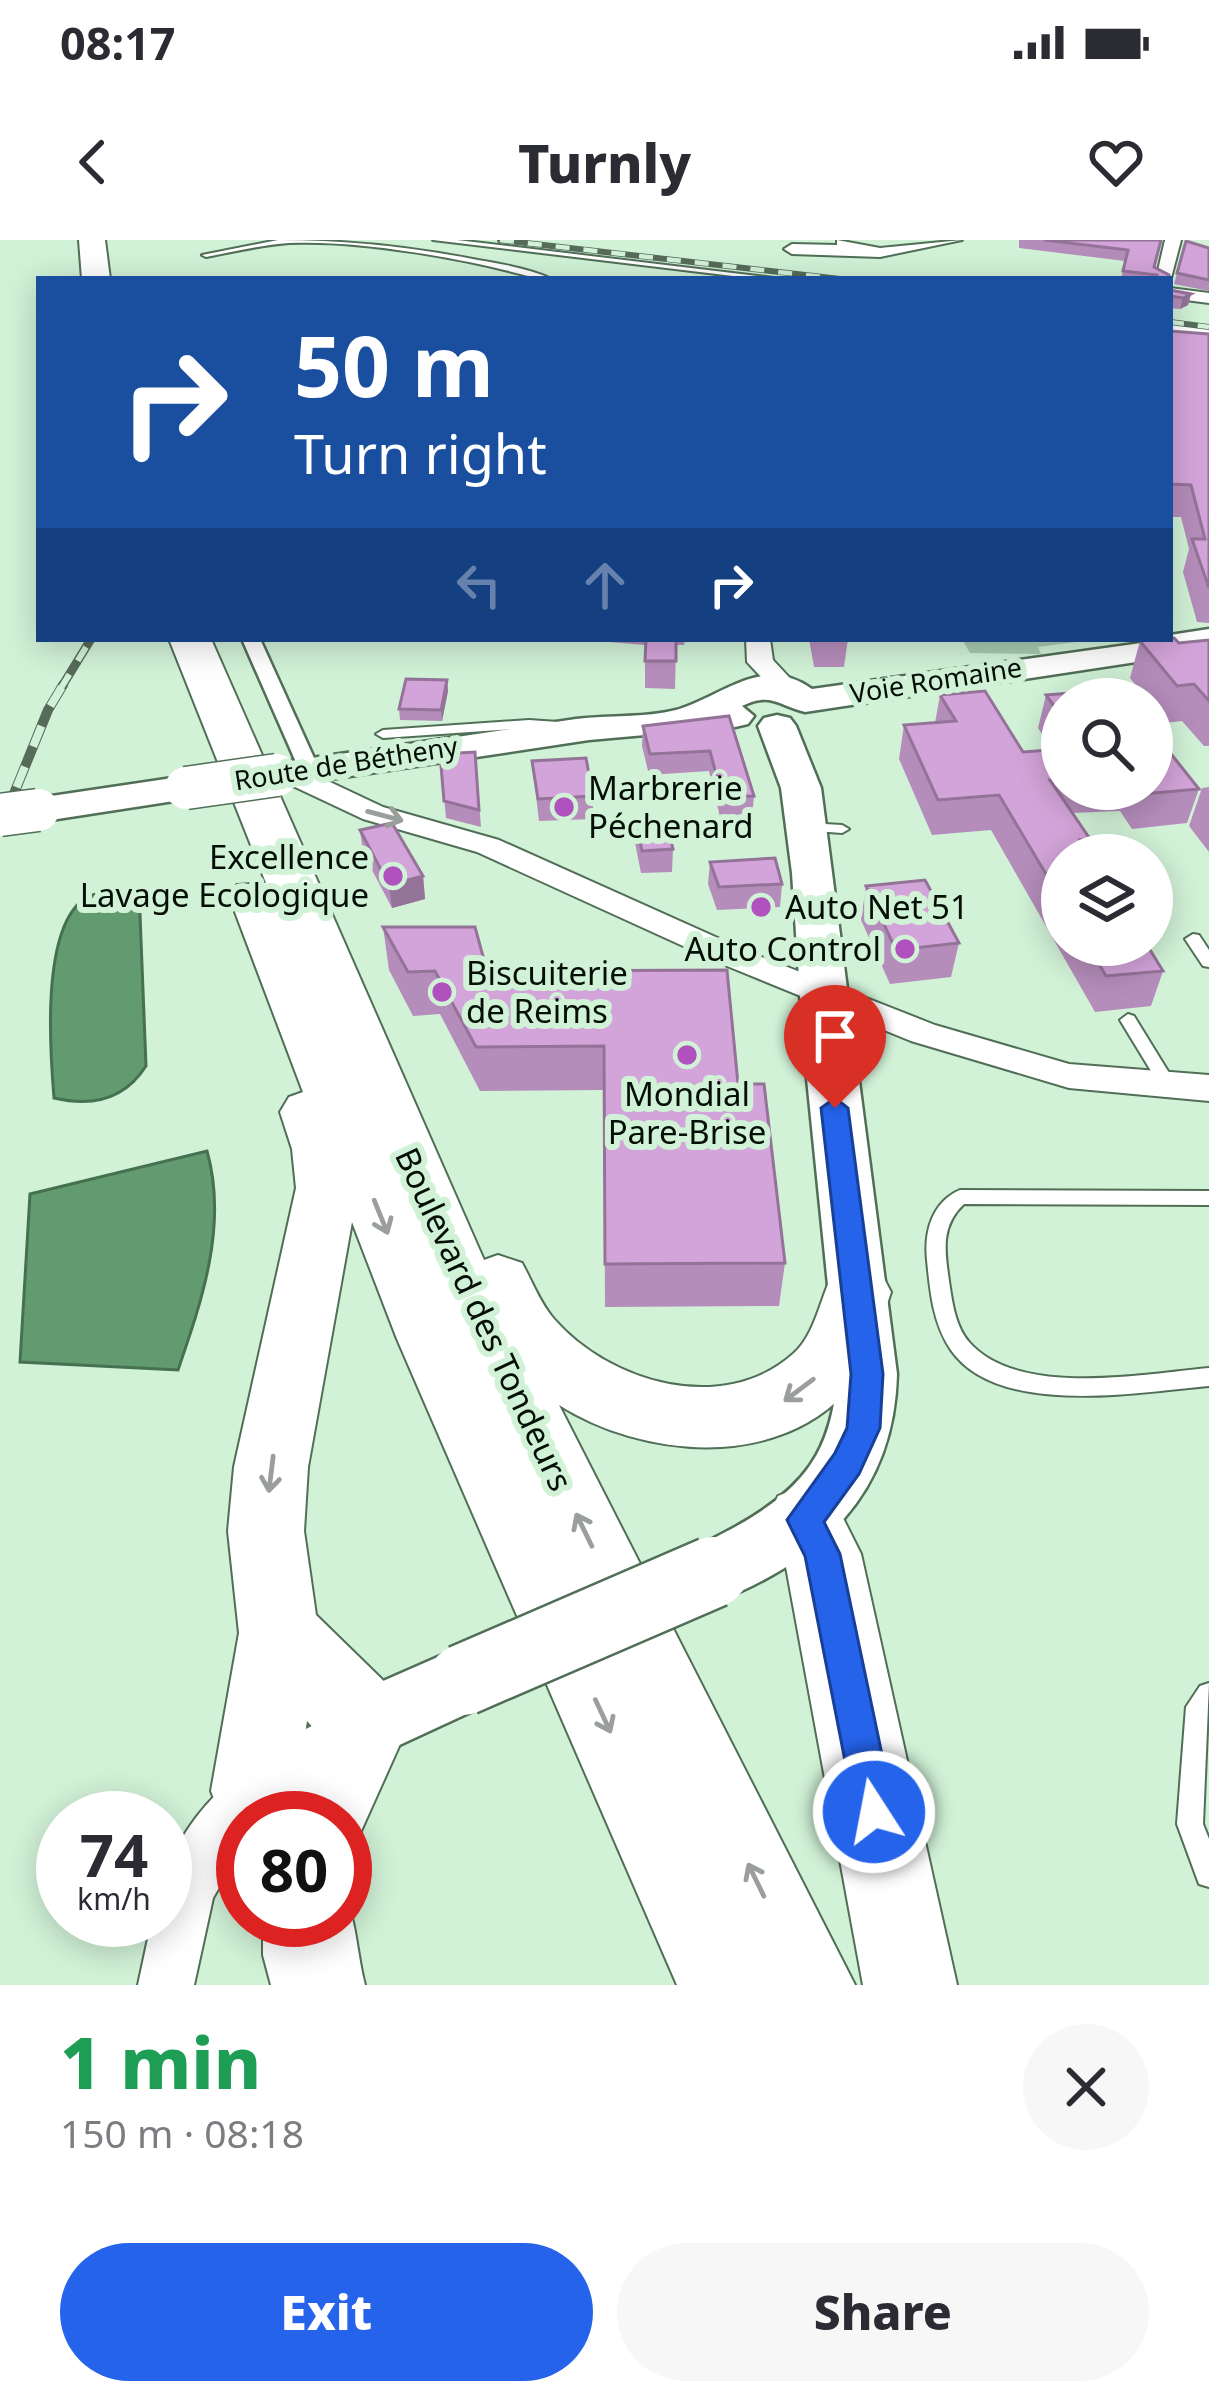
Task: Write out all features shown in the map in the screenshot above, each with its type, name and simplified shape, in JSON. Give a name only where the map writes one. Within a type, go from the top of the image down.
[{"type":"highway","points":[[72,240],[75,276]]},
{"type":"highway","points":[[92,240],[96,276]]},
{"type":"highway","name":"Boulevard des Tondeurs","points":[[156,642],[431,1340],[725,1985]]},
{"type":"highway","name":"Boulevard des Tondeurs","points":[[191,642],[439,1236],[808,1985]]},
{"type":"highway","points":[[260,909],[268,985],[323,1149],[327,1188],[271,1467],[266,1531],[279,1633],[287,1791]]},
{"type":"highway","points":[[342,1002],[530,1339],[573,1378],[665,1414],[725,1418],[785,1402],[821,1372],[838,1343],[857,1292]]},
{"type":"highway","points":[[826,1491],[822,1554],[910,1985]]},
{"type":"highway","points":[[279,1633],[367,1724],[302,1791]]},
{"type":"highway","points":[[310,1947],[318,1985]]},
{"type":"main road","name":"Voie Romaine","points":[[790,705],[1209,640]]},
{"type":"main road","name":"Route de Bétheny","points":[[19,813],[692,716],[745,681],[753,724],[790,705]]},
{"type":"main road","points":[[367,1724],[761,1549],[826,1491],[863,1428],[867,1374],[823,990],[824,828],[801,788],[790,705]]},
{"type":"street","points":[[792,249],[848,246],[858,268],[882,245],[954,240]]},
{"type":"street","points":[[1166,276],[1183,242]]},
{"type":"street","points":[[1173,293],[1209,298]]},
{"type":"street","points":[[251,642],[293,772],[373,813],[488,846],[738,959],[923,1033],[1069,1076],[1209,1088]]},
{"type":"street","points":[[745,681],[790,705]]},
{"type":"street","points":[[166,1985],[176,1916],[206,1852],[216,1846]]},
{"type":"lane","points":[[228,240],[240,248]]},
{"type":"lane","points":[[206,255],[293,240],[325,242],[510,266],[539,276]]},
{"type":"lane","points":[[436,240],[752,276]]},
{"type":"lane","points":[[1173,327],[1209,332]]},
{"type":"lane","points":[[383,734],[529,724],[589,729]]},
{"type":"lane","points":[[1193,939],[1209,962]]},
{"type":"lane","points":[[1128,1020],[1168,1084]]},
{"type":"lane","points":[[1209,1198],[960,1197],[944,1209],[934,1231],[944,1311],[962,1350],[992,1374],[1052,1386],[1209,1377]]},
{"type":"lane","points":[[1209,1695],[1198,1707],[1190,1824],[1209,1874]]},
{"type":"shaded area","points":[[964,642],[1076,642],[1038,647],[1041,654],[970,653]]},
{"type":"shaded area","points":[[139,889],[146,1066],[128,1086],[106,1098],[54,1098],[51,992],[61,936],[70,914],[84,899]]},
{"type":"shaded area","points":[[207,1151],[213,1179],[213,1234],[203,1289],[178,1370],[20,1362],[30,1194]]},
{"type":"building","points":[[1044,240],[1161,240],[1154,267],[1169,276],[1123,271],[1128,250]]},
{"type":"building","points":[[1186,241],[1209,248],[1209,280],[1177,273]]},
{"type":"building","points":[[1173,331],[1209,334],[1209,588],[1192,539],[1205,539],[1191,485],[1173,484]]},
{"type":"building","points":[[1174,638],[1179,643],[1209,640],[1209,701],[1194,684],[1177,686],[1141,642],[1173,642]]},
{"type":"building","points":[[646,642],[676,642],[676,661],[645,661]]},
{"type":"building","points":[[406,679],[447,680],[441,710],[399,709]]},
{"type":"building","points":[[985,691],[1023,752],[1041,751],[1041,810],[1070,810],[1087,834],[1041,834],[1041,866],[999,795],[938,800],[904,725],[956,721],[940,695]]},
{"type":"building","points":[[729,716],[754,796],[722,797],[710,751],[650,754],[643,726]]},
{"type":"building","points":[[475,752],[479,810],[444,801],[440,754]]},
{"type":"building","points":[[1173,756],[1199,789],[1173,791]]},
{"type":"building","points":[[586,758],[593,796],[538,799],[532,761]]},
{"type":"building","points":[[666,819],[673,849],[642,851],[635,820]]},
{"type":"building","points":[[392,823],[423,876],[389,885],[360,830]]},
{"type":"building","points":[[775,858],[782,884],[719,887],[710,862]]},
{"type":"building","points":[[925,880],[959,943],[896,950],[866,886]]},
{"type":"building","points":[[383,927],[475,927],[487,971],[727,970],[738,1084],[764,1084],[785,1263],[605,1264],[604,1046],[476,1047],[435,971],[408,972]]},
{"type":"building","points":[[1100,966],[1160,966],[1163,971],[1106,976]]},
{"type":"railway","points":[[500,240],[814,276]]},
{"type":"railway","points":[[1173,322],[1209,327]]},
{"type":"railway","points":[[61,688],[89,642]]},
{"type":"railway","points":[[0,828],[48,710],[63,685]]},
{"type":"place","name":"Marbrerie Péchenard","points":[[564,807]]},
{"type":"place","name":"Excellence Lavage Ecologique","points":[[393,876]]},
{"type":"place","name":"Auto Net 51","points":[[761,907]]},
{"type":"place","name":"Auto Control","points":[[905,949]]},
{"type":"place","name":"Biscuiterie de Reims","points":[[442,992]]},
{"type":"place","name":"Mondial Pare-Brise","points":[[687,1055]]},
{"type":"route","points":[[835,1108],[867,1374],[863,1428],[848,1463],[805,1520],[822,1554],[874,1812]]}]
